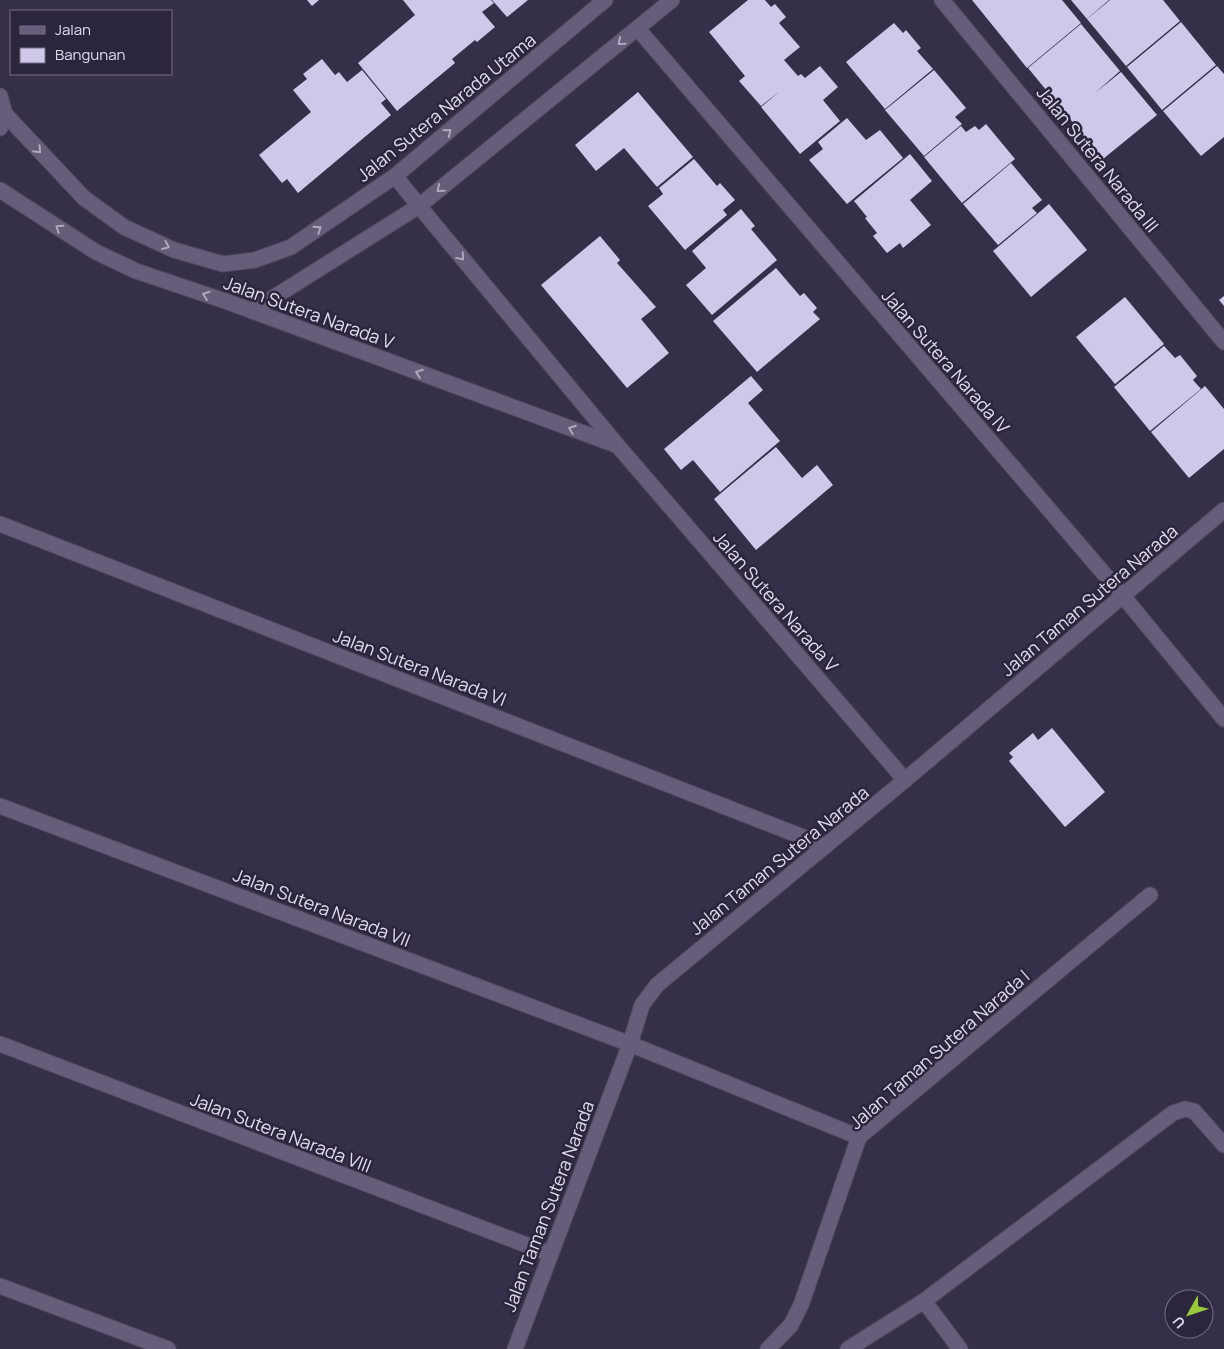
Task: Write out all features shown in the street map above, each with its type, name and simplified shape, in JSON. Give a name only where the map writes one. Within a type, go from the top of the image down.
[{"type":"street","name":"Jalan Sutera Narada Utama","points":[[2,121],[84,198],[124,227],[174,250],[223,264],[255,260],[292,247],[395,176],[605,0]]},
{"type":"street","points":[[252,311],[419,206],[672,0]]},
{"type":"street","name":"Jalan Sutera Narada III","points":[[942,0],[1224,342]]},
{"type":"street","name":"Jalan Sutera Narada IV","points":[[638,29],[1123,596],[1224,719]]},
{"type":"street","points":[[0,96],[2,121]]},
{"type":"street","name":"Jalan Sutera Narada V","points":[[395,176],[618,446],[905,780]]},
{"type":"street","name":"Jalan Sutera Narada V","points":[[0,190],[96,252],[136,270],[618,446]]},
{"type":"street","name":"Jalan Taman Sutera Narada","points":[[515,1349],[630,1044],[642,1005],[657,985],[905,780],[1224,510]]},
{"type":"street","name":"Jalan Sutera Narada VI","points":[[0,524],[826,846]]},
{"type":"street","name":"Jalan Sutera Narada VII","points":[[0,806],[630,1044],[858,1137]]},
{"type":"street","name":"Jalan Taman Sutera Narada I","points":[[768,1349],[790,1325],[801,1305],[858,1137],[1150,895]]},
{"type":"street","name":"Jalan Sutera Narada VIII","points":[[0,1044],[550,1254]]},
{"type":"street","points":[[848,1349],[924,1301],[1173,1112],[1186,1109],[1194,1111],[1224,1145]]},
{"type":"street","points":[[0,1286],[168,1349]]},
{"type":"street","points":[[924,1301],[960,1349]]},
{"type":"building","points":[[307,0],[319,0],[312,6]]},
{"type":"building","points":[[403,0],[491,0],[494,3],[482,12],[495,27],[477,42],[475,40],[452,59],[455,63],[397,111],[358,63],[415,15]]},
{"type":"building","points":[[492,0],[528,0],[507,17]]},
{"type":"building","points":[[748,0],[765,0],[771,7],[775,4],[786,17],[779,23],[800,47],[784,60],[798,76],[801,74],[805,78],[820,66],[838,87],[823,100],[840,121],[800,154],[761,107],[780,91],[761,106],[739,81],[745,76],[709,32]]},
{"type":"building","points":[[972,0],[1062,0],[1081,23],[1027,68]]},
{"type":"building","points":[[1071,0],[1109,0],[1087,19]]},
{"type":"building","points":[[1110,0],[1163,0],[1180,21],[1126,66],[1087,19]]},
{"type":"building","points":[[1181,22],[1216,65],[1162,110],[1127,67]]},
{"type":"building","points":[[894,23],[903,33],[906,30],[921,48],[917,51],[933,69],[885,109],[846,62]]},
{"type":"building","points":[[1081,24],[1120,71],[1095,93],[1121,72],[1157,115],[1103,159],[1028,68]]},
{"type":"building","points":[[322,59],[335,75],[339,72],[347,82],[362,70],[386,99],[381,103],[391,115],[298,193],[287,179],[282,183],[259,155],[311,112],[293,90],[307,79],[303,74]]},
{"type":"building","points":[[1217,66],[1224,74],[1224,137],[1201,156],[1163,111]]},
{"type":"building","points":[[934,70],[966,108],[955,117],[962,124],[924,156],[885,110]]},
{"type":"building","points":[[638,92],[693,157],[657,187],[624,148],[596,171],[575,145]]},
{"type":"building","points":[[847,118],[866,140],[880,130],[903,158],[847,204],[809,160],[823,149],[818,142]]},
{"type":"building","points":[[986,124],[1015,159],[962,203],[924,157],[961,126],[966,132],[975,126],[979,130]]},
{"type":"building","points":[[910,154],[932,181],[910,200],[931,225],[903,248],[900,243],[887,253],[873,236],[877,233],[854,201]]},
{"type":"building","points":[[694,159],[717,186],[720,183],[735,200],[723,210],[727,215],[685,250],[648,206],[663,194],[659,188]]},
{"type":"building","points":[[1011,163],[1042,200],[1032,208],[1037,213],[998,245],[963,204]]},
{"type":"building","points":[[1049,204],[1087,250],[1031,297],[993,251]]},
{"type":"building","points":[[741,209],[755,226],[751,229],[777,260],[712,315],[686,285],[706,268],[692,251]]},
{"type":"building","points":[[600,236],[620,260],[617,263],[656,307],[641,319],[669,353],[627,388],[541,285]]},
{"type":"building","points":[[776,268],[800,296],[804,293],[817,308],[813,312],[820,319],[757,372],[713,321]]},
{"type":"building","points":[[1224,296],[1224,306],[1219,300]]},
{"type":"building","points":[[1125,297],[1164,344],[1115,384],[1076,337]]},
{"type":"building","points":[[1164,346],[1175,358],[1180,355],[1197,376],[1193,380],[1201,389],[1150,431],[1114,387]]},
{"type":"building","points":[[751,376],[763,390],[748,403],[780,441],[720,492],[693,460],[681,470],[664,449]]},
{"type":"building","points":[[1205,386],[1224,409],[1224,449],[1189,478],[1151,432]]},
{"type":"building","points":[[776,447],[802,478],[817,465],[833,485],[756,550],[714,499]]},
{"type":"building","points":[[1052,728],[1105,792],[1065,827],[1009,761],[1013,757],[1009,753],[1033,733],[1038,740]]}]
